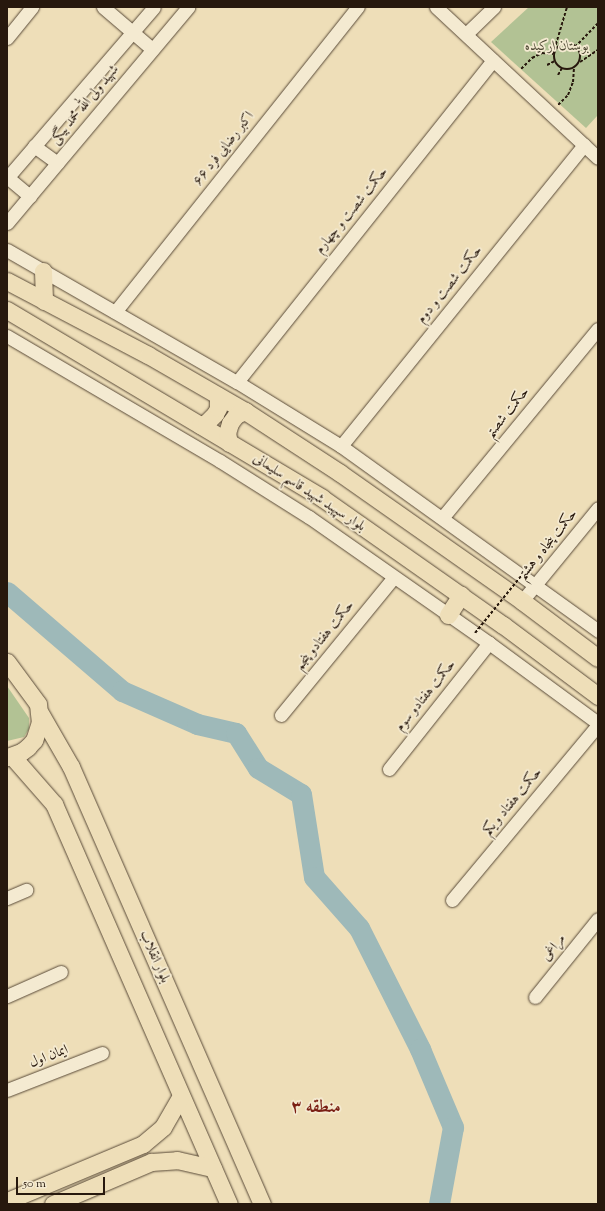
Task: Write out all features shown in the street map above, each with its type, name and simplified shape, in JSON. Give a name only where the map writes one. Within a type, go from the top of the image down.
[{"type":"main road","points":[[43,271],[44,301]]},
{"type":"main road","points":[[7,281],[148,355],[246,411],[340,472],[598,658]]},
{"type":"main road","name":"بلوار سپهبد شهید قاسم سلیمانی","points":[[7,310],[322,498],[461,595],[598,696]]},
{"type":"main road","points":[[200,425],[211,419],[215,414],[218,408],[218,396]]},
{"type":"main road","points":[[229,442],[227,433],[230,423],[236,415],[246,411]]},
{"type":"main road","points":[[448,615],[461,595]]},
{"type":"main road","name":"بلوار انقلاب","points":[[7,662],[38,704],[40,713],[71,767],[262,1204]]},
{"type":"main road","points":[[40,713],[40,722],[34,740],[28,747],[10,756],[54,804],[229,1204]]},
{"type":"main road","points":[[7,1201],[143,1144],[163,1127],[181,1096]]},
{"type":"main road","points":[[143,1144],[151,1152],[151,1162]]},
{"type":"main road","points":[[53,1204],[151,1162],[177,1160],[213,1168]]},
{"type":"street","points":[[7,38],[32,7]]},
{"type":"street","points":[[103,7],[152,49]]},
{"type":"street","name":"شهید ولی الله محمد بیگی","points":[[7,178],[154,7]]},
{"type":"street","name":"شهید ولی الله محمد بیگی","points":[[7,223],[188,7]]},
{"type":"street","name":"۶۶ اکبر رضایی فرد","points":[[115,312],[358,7]]},
{"type":"street","points":[[436,7],[598,158]]},
{"type":"street","points":[[466,34],[494,7]]},
{"type":"street","name":"حکمت شصت و چهارم","points":[[237,382],[493,60]]},
{"type":"street","name":"حکمت شصت و دوم","points":[[341,446],[584,145]]},
{"type":"street","points":[[34,146],[57,164]]},
{"type":"street","points":[[7,178],[30,196]]},
{"type":"street","points":[[7,250],[157,338],[237,382],[341,446],[598,631]]},
{"type":"street","name":"حکمت شصتم","points":[[442,518],[598,328]]},
{"type":"street","points":[[7,336],[220,461],[309,517],[489,643],[598,724]]},
{"type":"street","name":"حکمت پنجاه و هشتم","points":[[522,602],[598,508]]},
{"type":"street","name":"حکمت هفتادو پنجم","points":[[281,716],[394,577]]},
{"type":"street","name":"حکمت هفتادو سوم","points":[[389,769],[489,643]]},
{"type":"street","name":"حکمت هفتاد و یکم","points":[[452,900],[598,724]]},
{"type":"street","points":[[7,898],[26,890]]},
{"type":"street","name":"مراغی","points":[[535,997],[598,919]]},
{"type":"street","points":[[7,996],[61,972]]},
{"type":"street","name":"ایمان اول","points":[[7,1090],[102,1053]]},
{"type":"path","points":[[567,7],[553,54],[555,61],[562,68],[568,70],[598,50]]},
{"type":"path","points":[[575,47],[598,24]]},
{"type":"path","points":[[553,54],[557,47],[563,44],[569,44],[575,47],[580,57],[579,63]]},
{"type":"path","points":[[512,78],[532,58],[542,54],[553,54]]},
{"type":"path","points":[[547,65],[555,61]]},
{"type":"path","points":[[550,113],[568,95],[573,82],[574,67]]},
{"type":"path","points":[[558,76],[562,68]]},
{"type":"path","points":[[475,633],[522,575]]},
{"type":"green space","name":"بوستان ارکیده","points":[[529,7],[598,7],[598,115],[586,128],[491,42]]},
{"type":"green space","points":[[7,686],[29,718],[29,729],[24,737],[7,741]]},
{"type":"waterway","points":[[7,592],[122,691],[197,724],[236,733],[258,768],[301,794],[314,877],[359,928],[420,1049],[453,1127],[439,1204]]},
{"type":"district","name":"منطقه ۳","points":[[316,1108]]}]
